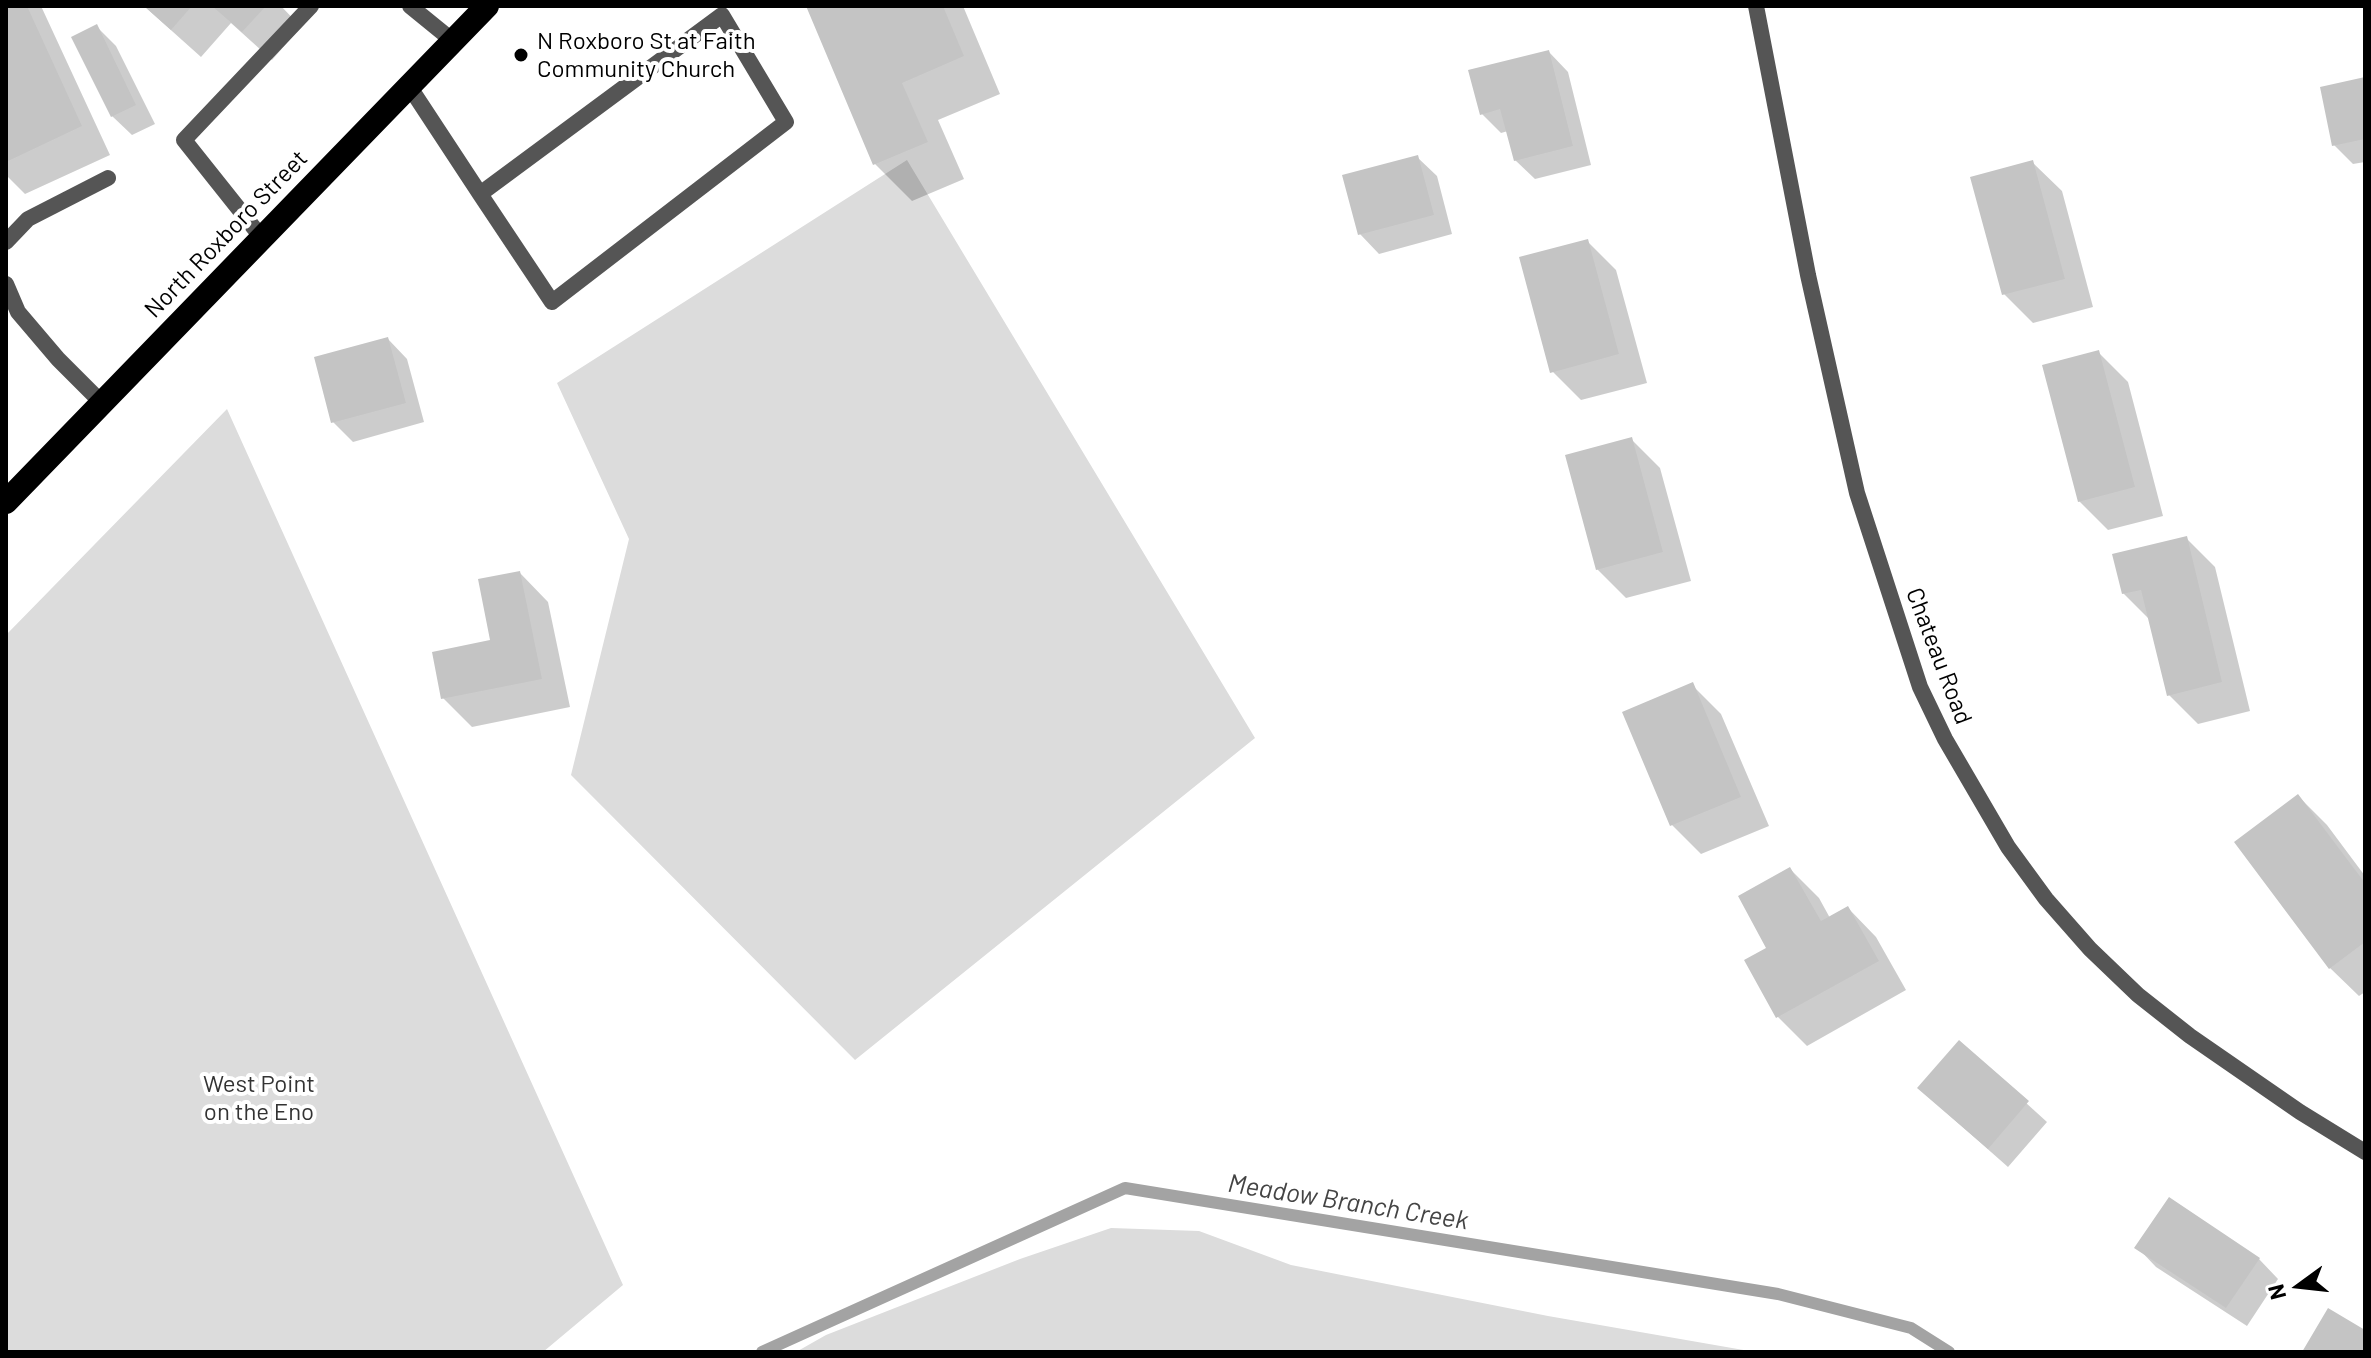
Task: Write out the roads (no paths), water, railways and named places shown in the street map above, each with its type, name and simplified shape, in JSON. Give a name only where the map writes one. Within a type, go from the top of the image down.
[{"type":"highway","name":"North Roxboro Street","points":[[7,499],[487,6]]},
{"type":"street","points":[[262,238],[184,140],[311,6]]},
{"type":"street","points":[[410,6],[453,41]]},
{"type":"street","name":"Chateau Road","points":[[1756,6],[1808,275],[1857,493],[1920,687],[1945,739],[2008,847],[2046,899],[2090,949],[2138,995],[2190,1036],[2300,1112],[2365,1152]]},
{"type":"street","points":[[409,86],[480,194],[552,302],[786,122],[722,15],[480,194]]},
{"type":"street","points":[[6,242],[28,219],[108,178]]},
{"type":"street","points":[[6,284],[18,312],[58,359],[102,403]]},
{"type":"waterway","name":"Meadow Branch Creek","points":[[762,1352],[1125,1188],[1778,1294],[1911,1328],[1949,1352]]},
{"type":"place","name":"N Roxboro St at Faith Community Church","points":[[521,55]]},
{"type":"park label","name":"West Point on the Eno","points":[[259,1098]]}]
